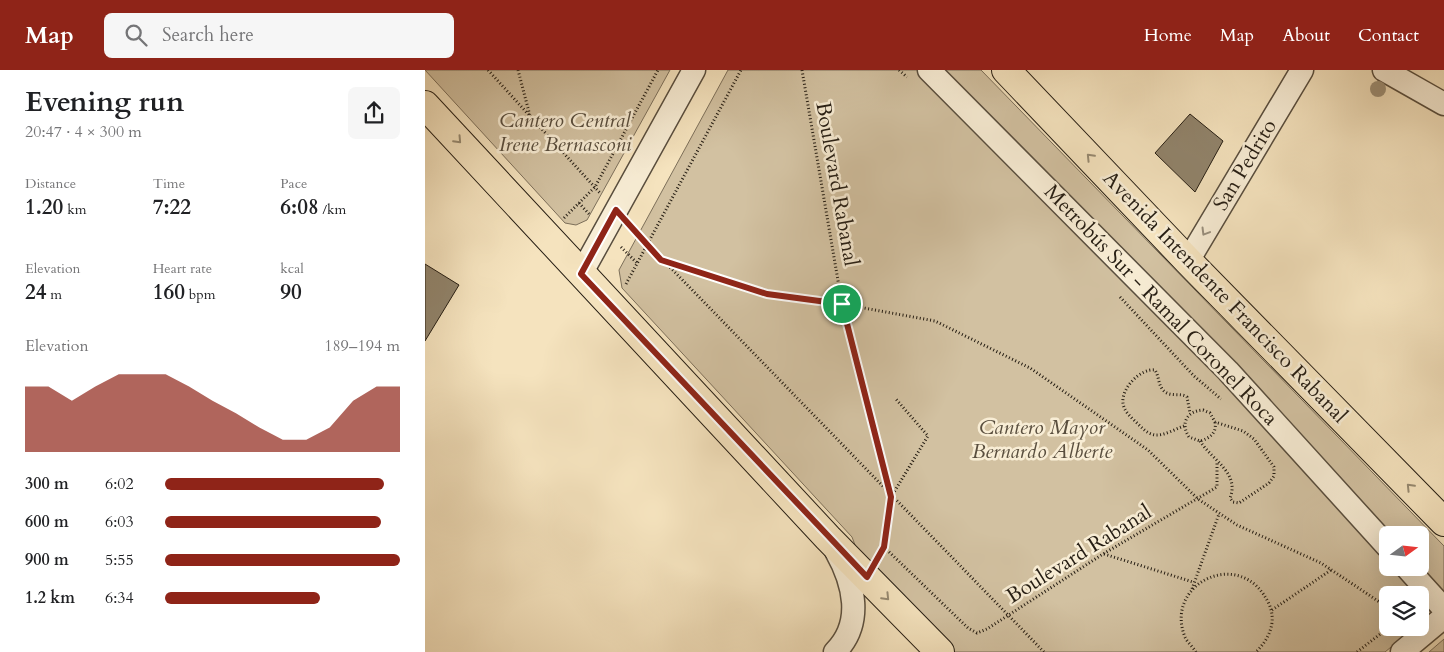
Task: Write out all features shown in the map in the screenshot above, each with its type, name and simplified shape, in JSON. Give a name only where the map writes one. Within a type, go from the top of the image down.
[{"type":"main road","name":"Avenida Intendente Francisco Rabanal","points":[[1006,70],[1188,261],[1444,522]]},
{"type":"main road","points":[[425,105],[828,538],[940,652]]},
{"type":"street","points":[[581,274],[694,70]]},
{"type":"street","name":"Metrobús Sur - Ramal Coronel Roca","points":[[929,70],[1222,364],[1379,537]]},
{"type":"street","name":"San Pedrito","points":[[1188,261],[1302,70]]},
{"type":"street","points":[[1384,70],[1444,104]]},
{"type":"street","points":[[828,538],[843,565],[853,592],[853,620],[843,643],[835,652]]},
{"type":"street","points":[[1414,576],[1444,609]]},
{"type":"street","points":[[1402,652],[1444,617]]},
{"type":"path","points":[[488,70],[661,260],[1044,652]]},
{"type":"path","points":[[518,70],[530,117]]},
{"type":"path","points":[[545,234],[567,216],[595,187],[658,70]]},
{"type":"path","points":[[608,303],[629,280],[741,70]]},
{"type":"path","name":"Boulevard Rabanal","points":[[802,70],[842,304],[891,497]]},
{"type":"path","points":[[661,260],[767,294],[842,304],[935,321],[1030,368],[1148,450],[1198,499],[1219,514],[1237,525],[1331,570],[1379,602]]},
{"type":"path","points":[[1184,426],[1163,434],[1154,435],[1146,431],[1127,413],[1123,403],[1124,395],[1141,373],[1148,369],[1155,370],[1159,375],[1163,390],[1169,393],[1183,394],[1187,397],[1190,413]]},
{"type":"path","points":[[867,577],[884,547],[891,497],[928,436],[895,398]]},
{"type":"path","points":[[1203,410],[1210,413],[1216,428],[1211,437],[1201,441],[1189,437],[1184,426],[1185,419],[1190,413],[1203,410]]},
{"type":"path","points":[[1201,441],[1208,454],[1227,471],[1232,482],[1230,498],[1233,502],[1239,502],[1269,483],[1274,476],[1274,467],[1254,439],[1243,431],[1215,422]]},
{"type":"path","name":"Boulevard Rabanal","points":[[884,547],[968,628],[977,633],[987,630],[1103,554],[1217,487],[1217,462]]},
{"type":"path","points":[[1192,590],[1193,582],[1219,514]]},
{"type":"path","points":[[1103,554],[1193,582]]},
{"type":"path","points":[[1272,610],[1331,570]]},
{"type":"path","points":[[1196,652],[1185,638],[1181,620],[1183,604],[1192,590],[1204,580],[1220,573],[1238,574],[1255,584],[1265,595],[1272,610],[1272,626],[1267,641],[1256,652]]},
{"type":"path","points":[[1357,652],[1379,635]]},
{"type":"green space","name":"Cantero Central Irene Bernasconi","points":[[425,70],[670,70],[587,220],[576,225],[565,223]]},
{"type":"green space","name":"Cantero Mayor Bernardo Alberte","points":[[728,70],[981,70],[1425,526],[1379,526],[1379,576],[1429,576],[1429,531],[1444,546],[1444,602],[1429,614],[1429,586],[1379,586],[1379,636],[1404,636],[1385,652],[951,652],[867,577],[852,537],[622,288],[619,270]]},
{"type":"green space","points":[[1444,639],[1444,652],[1429,652]]},
{"type":"building","points":[[1190,114],[1223,141],[1195,192],[1155,153]]},
{"type":"building","points":[[425,264],[459,285],[425,341]]},
{"type":"route","points":[[616,210],[661,260],[767,294],[842,304],[891,497],[884,547],[867,577],[828,538],[581,274],[616,210]]}]
